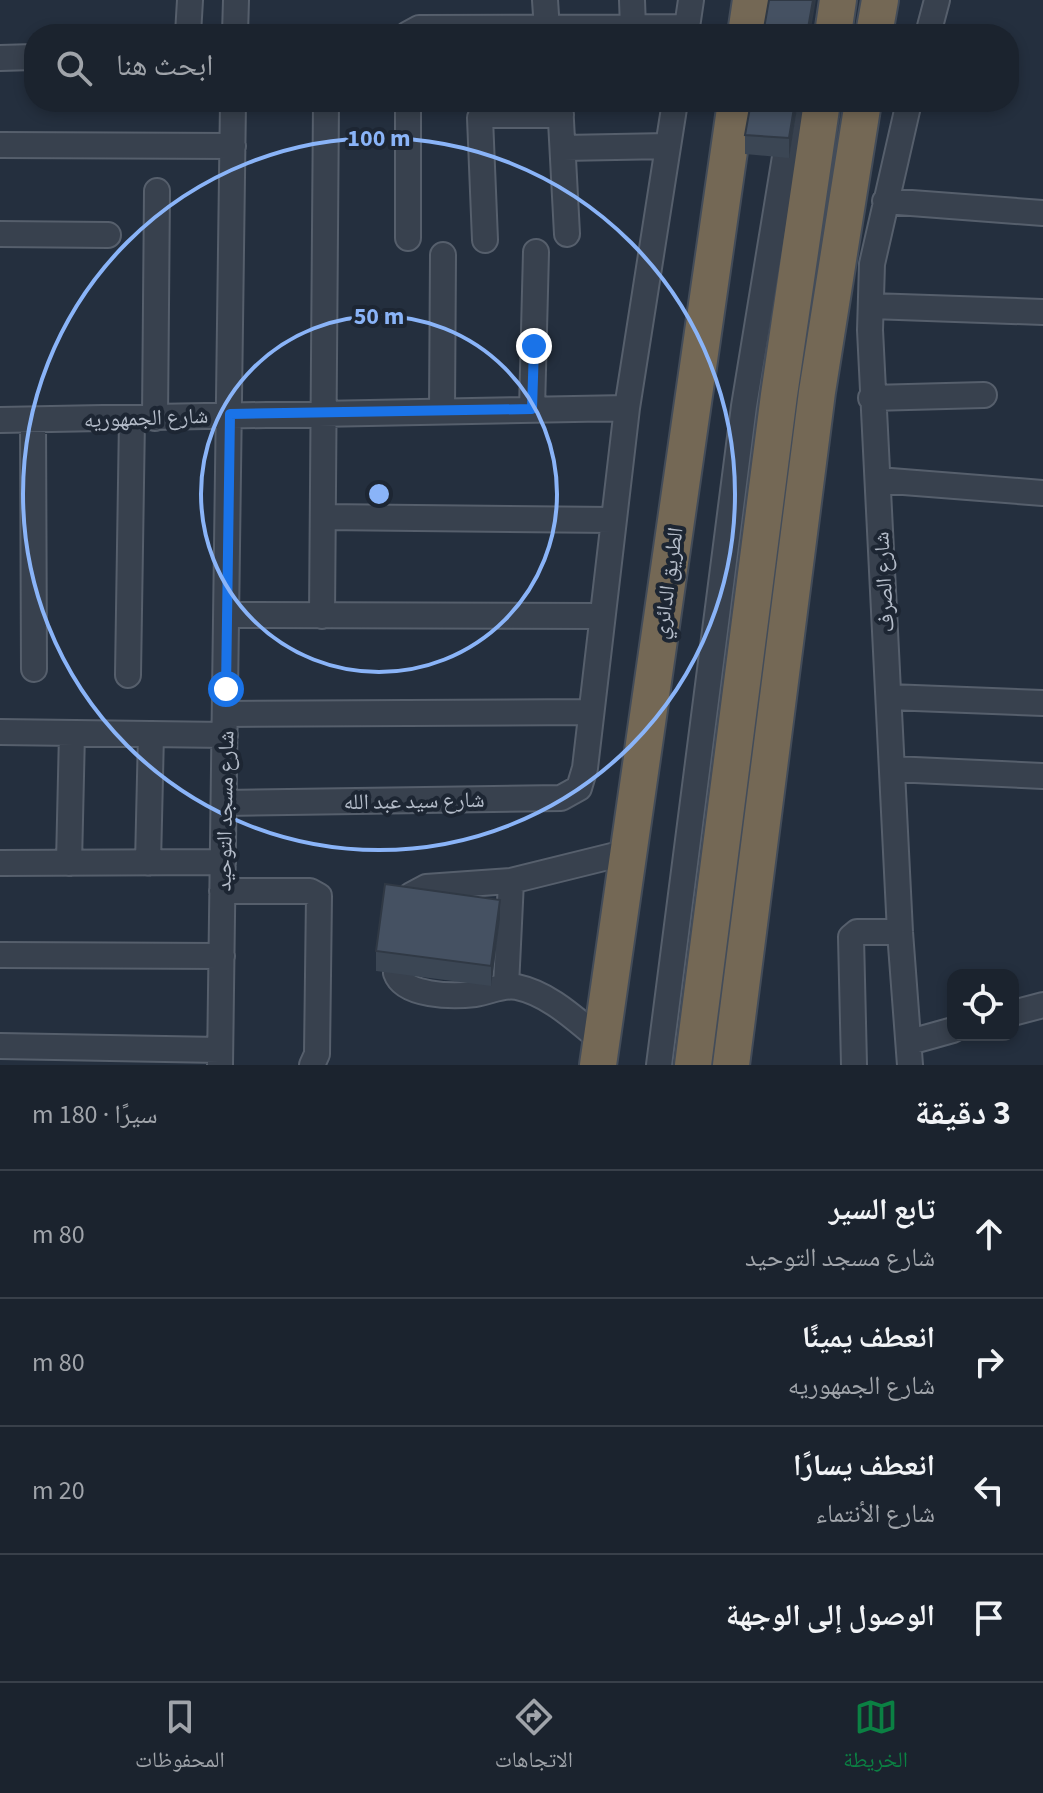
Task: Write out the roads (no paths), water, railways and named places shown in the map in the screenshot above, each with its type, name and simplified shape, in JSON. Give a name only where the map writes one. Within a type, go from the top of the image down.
[{"type":"highway","points":[[747,24],[751,0]]},
{"type":"highway","points":[[834,24],[838,0]]},
{"type":"highway","points":[[876,24],[880,0]]},
{"type":"highway","name":"الطريق الدائري","points":[[600,1053],[735,112]]},
{"type":"highway","points":[[693,1065],[779,395],[821,112]]},
{"type":"highway","points":[[731,1065],[817,392],[861,112]]},
{"type":"street","points":[[189,24],[190,0]]},
{"type":"street","points":[[235,24],[236,0]]},
{"type":"street","points":[[545,0],[551,24]]},
{"type":"street","points":[[632,0],[633,24]]},
{"type":"street","points":[[687,24],[691,0]]},
{"type":"street","points":[[931,24],[937,0]]},
{"type":"street","points":[[0,58],[24,57]]},
{"type":"street","name":"شارع مسجد التوحيد","points":[[220,1057],[233,112]]},
{"type":"street","points":[[322,616],[326,112]]},
{"type":"street","points":[[408,112],[408,238]]},
{"type":"street","points":[[485,240],[480,118],[522,112]]},
{"type":"street","points":[[560,112],[567,234]]},
{"type":"street","points":[[0,732],[151,734],[225,725],[589,712],[627,408],[673,112]]},
{"type":"street","points":[[659,1065],[744,406],[792,112]]},
{"type":"street","name":"شارع الصرف","points":[[907,112],[872,264],[871,398],[878,480],[900,932],[910,1053]]},
{"type":"street","points":[[0,145],[233,146]]},
{"type":"street","points":[[563,148],[668,146]]},
{"type":"street","points":[[128,675],[157,191]]},
{"type":"street","points":[[885,201],[1043,213]]},
{"type":"street","points":[[0,234],[108,235]]},
{"type":"street","points":[[532,409],[536,252]]},
{"type":"street","points":[[442,409],[443,255]]},
{"type":"street","points":[[871,306],[1043,312]]},
{"type":"street","points":[[871,398],[984,395]]},
{"type":"street","name":"شارع الجمهوريه","points":[[0,420],[144,419],[325,411],[627,408]]},
{"type":"street","points":[[33,420],[34,669]]},
{"type":"street","points":[[878,480],[1043,493]]},
{"type":"street","points":[[323,517],[613,520]]},
{"type":"street","points":[[227,615],[601,616]]},
{"type":"street","points":[[889,697],[1043,703]]},
{"type":"street","name":"شارع سيد عبد الله","points":[[224,803],[561,798],[579,788],[585,768],[589,712]]},
{"type":"street","points":[[69,863],[72,733]]},
{"type":"street","points":[[148,863],[151,734]]},
{"type":"street","points":[[893,769],[1043,776]]},
{"type":"street","points":[[404,906],[411,895],[426,887],[511,881],[628,852]]},
{"type":"street","points":[[0,863],[223,862]]},
{"type":"street","points":[[506,986],[511,881]]},
{"type":"street","points":[[222,891],[310,891],[319,896],[317,1054],[312,1065]]},
{"type":"street","points":[[854,1065],[851,937],[857,932],[900,932]]},
{"type":"street","points":[[0,955],[222,956]]},
{"type":"street","points":[[396,973],[403,986],[414,990],[468,995],[506,986],[546,998],[600,1053]]},
{"type":"street","points":[[1019,1011],[1043,1005]]},
{"type":"street","points":[[910,1053],[947,1033]]},
{"type":"street","points":[[0,1046],[75,1056],[220,1057]]}]
